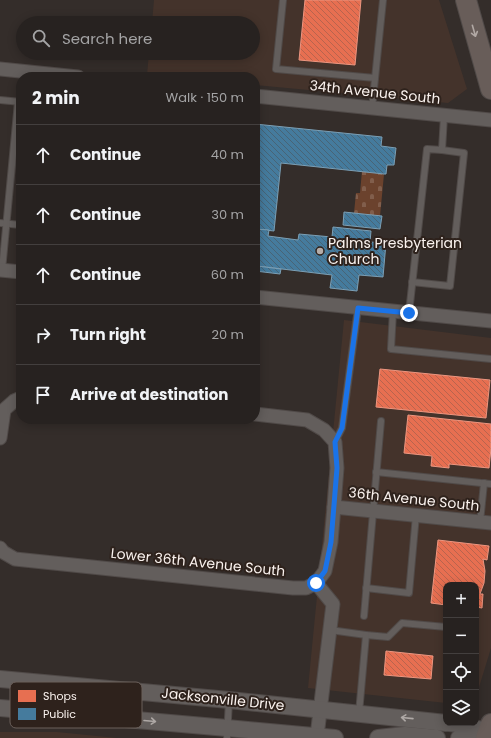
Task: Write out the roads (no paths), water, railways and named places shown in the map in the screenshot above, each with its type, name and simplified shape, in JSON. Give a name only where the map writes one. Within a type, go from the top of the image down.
[{"type":"main road","points":[[466,0],[491,89]]},
{"type":"street","points":[[0,69],[29,72]]},
{"type":"street","name":"34th Avenue South","points":[[260,97],[491,120]]},
{"type":"street","points":[[1,270],[16,272]]},
{"type":"street","points":[[260,298],[491,321]]},
{"type":"street","points":[[0,438],[4,410],[16,400]]},
{"type":"street","points":[[260,415],[307,420],[324,430],[335,442],[337,468],[331,542],[325,571],[316,583],[333,604],[317,736]]},
{"type":"street","name":"36th Avenue South","points":[[334,507],[486,523]]},
{"type":"street","name":"Lower 36th Avenue South","points":[[0,548],[3,552],[15,559],[294,588],[306,588],[316,583]]},
{"type":"street","name":"Jacksonville Drive","points":[[0,679],[33,682]]},
{"type":"street","name":"Jacksonville Drive","points":[[142,692],[443,723]]},
{"type":"street","name":"Jacksonville Drive","points":[[0,708],[10,709]]},
{"type":"street","name":"Jacksonville Drive","points":[[142,724],[227,733],[335,738]]},
{"type":"street","points":[[466,726],[489,732]]},
{"type":"street","points":[[460,738],[489,732]]},
{"type":"street","points":[[378,738],[405,735],[437,738]]},
{"type":"lane","points":[[283,0],[276,69],[375,78]]},
{"type":"lane","points":[[372,108],[384,0]]},
{"type":"lane","points":[[0,100],[16,102]]},
{"type":"lane","points":[[442,150],[444,116]]},
{"type":"lane","points":[[1,270],[3,223],[16,130]]},
{"type":"lane","points":[[409,313],[412,282],[427,149],[464,153],[450,286],[412,282]]},
{"type":"lane","points":[[3,223],[16,224]]},
{"type":"lane","points":[[335,442],[342,428],[358,308]]},
{"type":"lane","points":[[393,311],[391,349],[491,359]]},
{"type":"lane","points":[[364,616],[381,421]]},
{"type":"lane","points":[[376,472],[491,484]]},
{"type":"lane","points":[[484,483],[486,523]]},
{"type":"lane","points":[[366,588],[409,593],[416,515]]},
{"type":"lane","points":[[330,630],[388,637],[402,623],[443,627]]},
{"type":"lane","points":[[359,713],[366,635]]},
{"type":"lane","points":[[227,733],[228,700]]},
{"type":"place","name":"Palms Presbyterian Church","points":[[320,251]]}]
